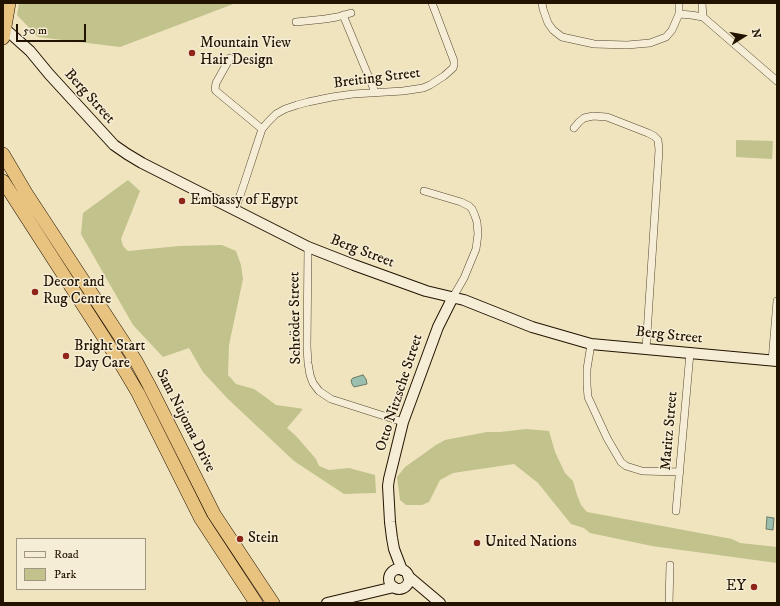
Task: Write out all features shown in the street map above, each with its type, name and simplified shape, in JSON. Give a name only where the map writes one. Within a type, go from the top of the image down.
[{"type":"highway","points":[[4,31],[9,3]]},
{"type":"highway","name":"Sam Nujoma Drive","points":[[3,154],[26,193],[136,360],[214,514],[272,603]]},
{"type":"highway","name":"Sam Nujoma Drive","points":[[3,181],[119,361],[141,399],[201,520],[256,603]]},
{"type":"street","name":"Breiting Street","points":[[235,210],[262,128],[276,114],[297,105],[332,97],[423,88],[430,86],[453,68],[454,61],[432,3]]},
{"type":"street","points":[[542,3],[542,9],[548,23],[553,30],[562,37],[594,44],[627,45],[650,43],[666,37],[672,30],[680,14],[679,3]]},
{"type":"street","points":[[702,3],[703,17]]},
{"type":"street","points":[[296,22],[325,19],[350,13]]},
{"type":"street","points":[[680,14],[703,17],[777,81]]},
{"type":"street","points":[[343,15],[375,92]]},
{"type":"street","name":"Berg Street","points":[[4,31],[30,51],[54,80],[114,145],[142,163],[308,247],[426,291],[464,300],[532,327],[591,344],[774,361]]},
{"type":"street","points":[[230,58],[216,84],[215,89],[262,128]]},
{"type":"street","points":[[574,128],[584,118],[593,116],[607,117],[648,133],[658,140],[646,349]]},
{"type":"street","points":[[424,191],[454,199],[468,206],[472,209],[477,222],[478,234],[476,249],[464,278],[453,297]]},
{"type":"street","name":"Schröder Street","points":[[308,247],[307,347],[310,375],[313,383],[319,391],[331,399],[403,422]]},
{"type":"street","name":"Otto Nitzsche Street","points":[[406,577],[394,549],[390,522],[389,479],[403,422],[438,327],[453,297]]},
{"type":"street","points":[[774,361],[777,301]]},
{"type":"street","points":[[591,344],[587,369],[588,397],[607,438],[621,462],[626,466],[642,471],[680,472]]},
{"type":"street","name":"Maritz Street","points":[[676,511],[690,353]]},
{"type":"street","name":"Otto Nitzsche Street","points":[[391,574],[394,549]]},
{"type":"street","points":[[669,603],[670,565]]},
{"type":"street","points":[[368,593],[397,570],[440,603]]},
{"type":"street","points":[[391,574],[389,578],[390,583],[394,587]]},
{"type":"street","points":[[327,603],[394,587],[402,588],[406,577]]},
{"type":"green space","points":[[19,3],[236,3],[120,47],[38,37],[17,15]]},
{"type":"green space","points":[[736,140],[773,141],[772,159],[736,157]]},
{"type":"green space","points":[[128,180],[140,191],[121,239],[123,246],[128,251],[179,246],[222,245],[236,251],[241,265],[243,279],[229,345],[228,375],[236,384],[254,389],[276,405],[303,409],[287,428],[316,459],[319,466],[329,470],[349,468],[375,475],[376,493],[344,494],[294,461],[227,398],[203,372],[189,348],[163,357],[133,325],[81,234],[83,213]]},
{"type":"green space","points":[[526,429],[549,431],[555,452],[565,473],[573,481],[581,505],[587,512],[732,539],[740,543],[777,547],[777,563],[652,546],[590,533],[584,528],[571,524],[538,483],[514,464],[453,473],[440,480],[429,502],[422,505],[406,505],[400,500],[397,477],[405,467],[436,445],[445,440],[487,432]]},
{"type":"shaded area","points":[[363,375],[367,384],[354,387],[351,380]]},
{"type":"shaded area","points":[[767,517],[774,518],[773,530],[766,529]]},
{"type":"place","name":"Mountain View Hair Design","points":[[192,53]]},
{"type":"place","name":"Embassy of Egypt","points":[[182,201]]},
{"type":"place","name":"Decor and Rug Centre","points":[[35,292]]},
{"type":"place","name":"Bright Start Day Care","points":[[66,356]]},
{"type":"place","name":"Stein","points":[[240,539]]},
{"type":"place","name":"United Nations","points":[[477,543]]},
{"type":"place","name":"EY","points":[[754,587]]}]
